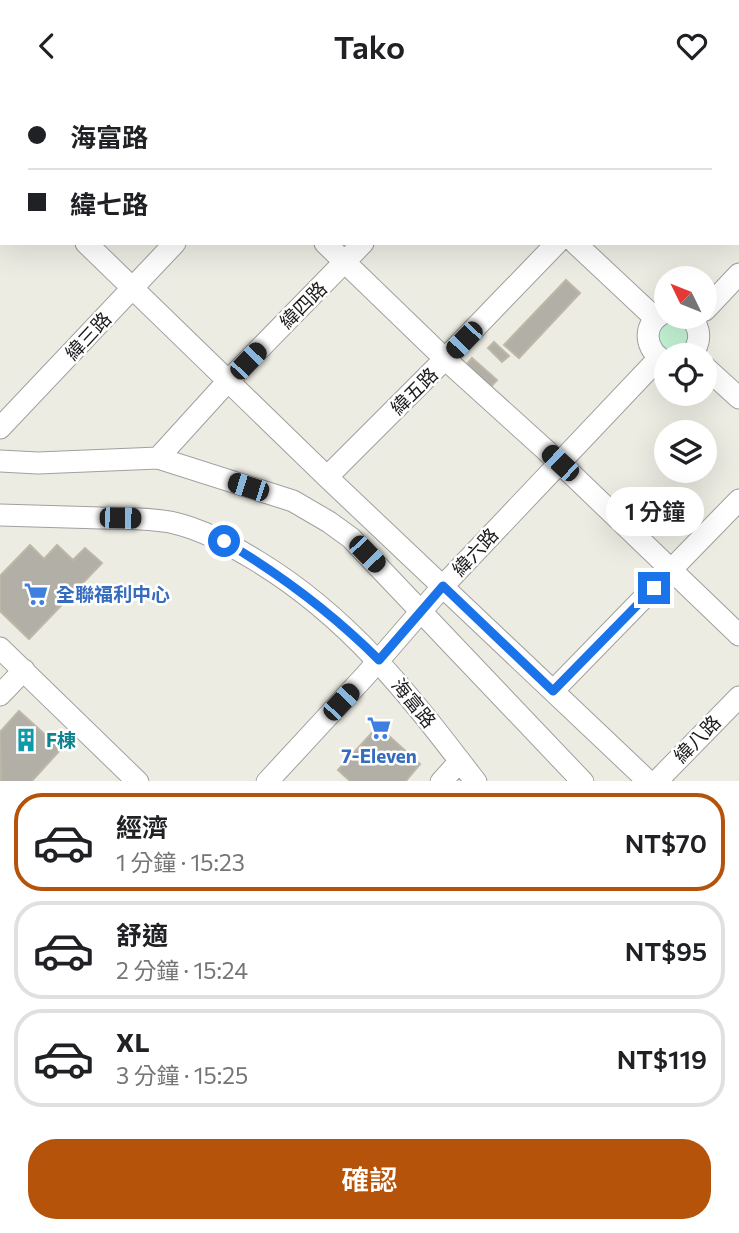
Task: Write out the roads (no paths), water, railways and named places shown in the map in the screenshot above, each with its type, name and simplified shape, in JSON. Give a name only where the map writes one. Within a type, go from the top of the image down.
[{"type":"street","points":[[88,245],[327,477],[648,781]]},
{"type":"street","name":"緯三路","points":[[0,428],[173,245]]},
{"type":"street","points":[[327,245],[739,635]]},
{"type":"street","name":"緯四路","points":[[158,458],[228,381],[361,245]]},
{"type":"street","name":"緯五路","points":[[327,477],[555,245]]},
{"type":"street","points":[[577,245],[654,309]]},
{"type":"street","points":[[718,295],[739,274]]},
{"type":"street","points":[[654,322],[648,328],[647,337],[654,353]]},
{"type":"street","name":"緯六路","points":[[268,781],[443,586],[654,369]]},
{"type":"street","points":[[717,378],[739,398]]},
{"type":"street","points":[[0,461],[38,463],[158,458],[293,501],[330,522],[351,538],[582,781]]},
{"type":"street","points":[[553,691],[739,500]]},
{"type":"street","name":"海富路","points":[[0,515],[169,522],[224,541],[321,606],[379,660],[475,781]]},
{"type":"street","points":[[0,648],[137,781]]},
{"type":"street","points":[[0,695],[24,670]]},
{"type":"street","name":"緯八路","points":[[657,781],[739,697]]},
{"type":"street","points":[[442,781],[460,761]]},
{"type":"place","name":"全聯福利中心","points":[[36,594]]},
{"type":"place","name":"7-Eleven","points":[[379,728]]},
{"type":"place","name":"F棟","points":[[26,740]]}]
